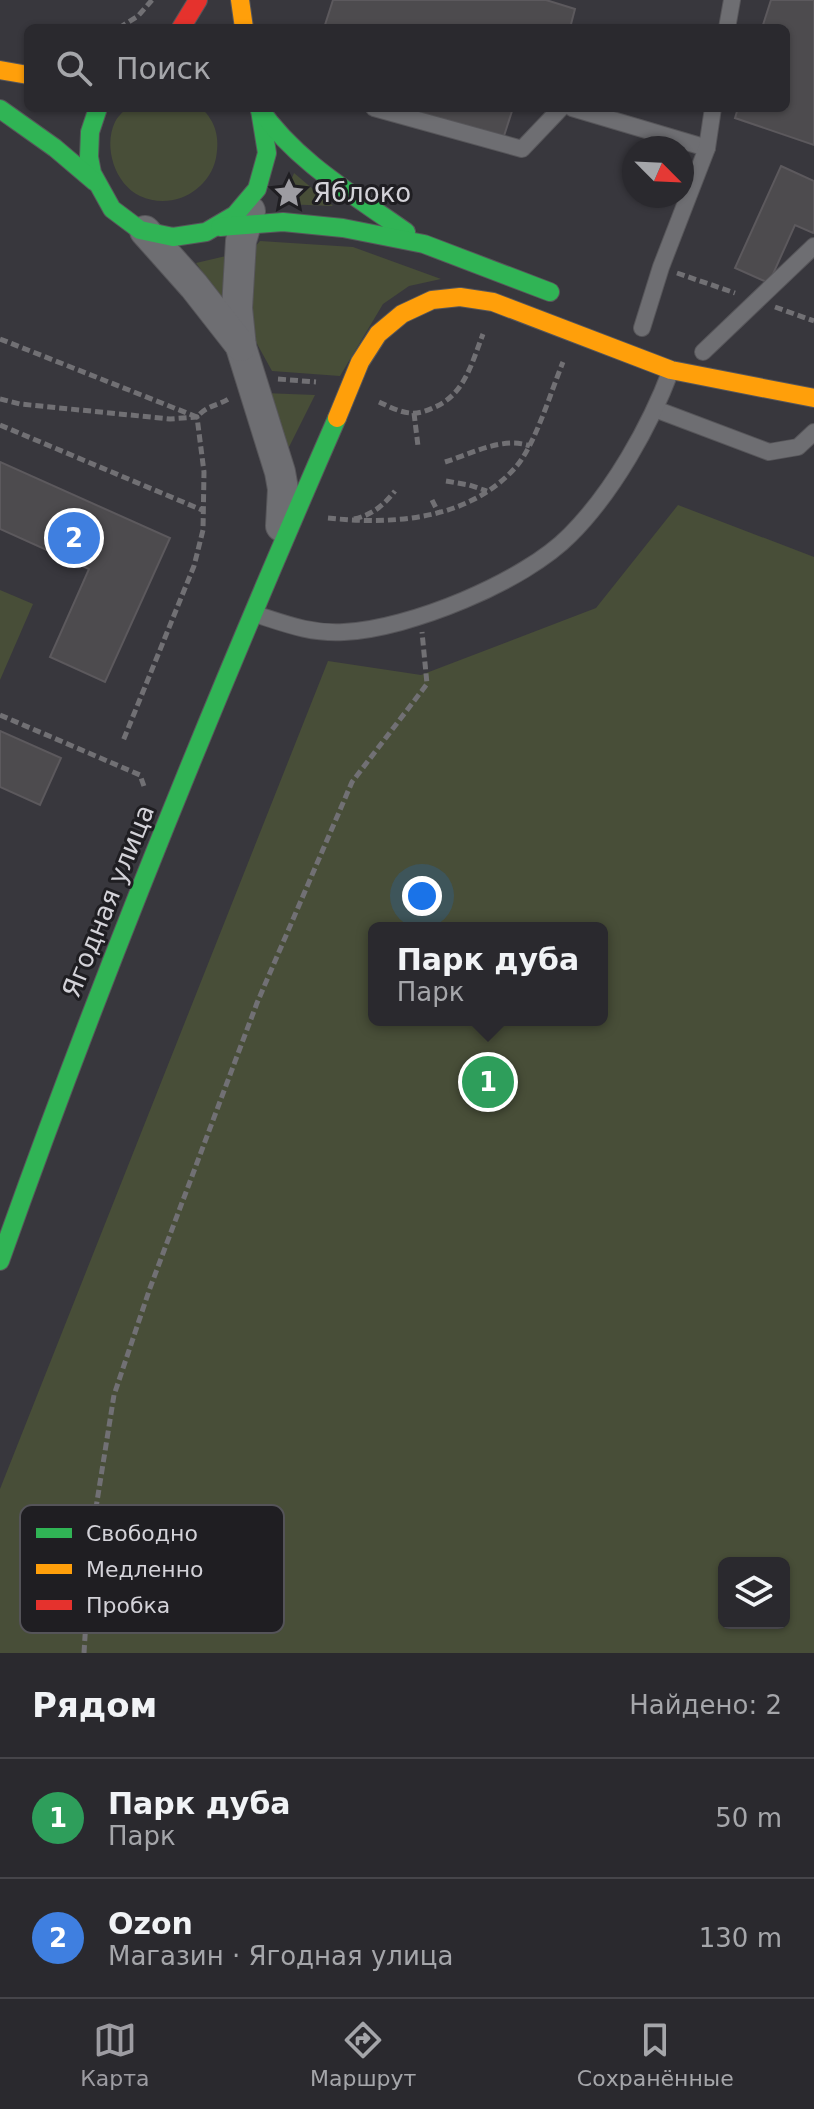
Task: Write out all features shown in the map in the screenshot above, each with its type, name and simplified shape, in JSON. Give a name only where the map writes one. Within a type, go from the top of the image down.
[{"type":"street","points":[[183,24],[198,0]]},
{"type":"street","points":[[240,0],[243,24]]},
{"type":"street","points":[[0,70],[24,74]]},
{"type":"street","points":[[0,109],[55,148],[95,182],[115,211],[145,231],[183,237],[233,226],[283,222],[315,224],[424,244],[572,301]]},
{"type":"street","points":[[95,182],[88,149],[97,112]]},
{"type":"street","points":[[233,226],[261,182],[267,153],[265,124],[260,112]]},
{"type":"street","points":[[261,112],[311,165],[424,244]]},
{"type":"street","points":[[233,226],[241,241],[237,286],[241,347],[266,423],[283,489],[273,564]]},
{"type":"street","points":[[145,231],[194,286],[241,347]]},
{"type":"street","name":"Ягодная улица","points":[[0,1261],[34,1161],[108,969],[273,564],[360,362],[378,334],[402,314],[432,300],[460,297],[493,302],[671,370],[814,396]]},
{"type":"street","points":[[710,355],[814,396]]},
{"type":"lane","points":[[728,24],[732,0]]},
{"type":"lane","points":[[388,112],[522,149],[557,112]]},
{"type":"lane","points":[[586,112],[707,148]]},
{"type":"lane","points":[[641,328],[707,148],[712,112]]},
{"type":"lane","points":[[710,355],[814,246]]},
{"type":"lane","points":[[254,613],[302,630],[344,632],[396,624],[445,608],[507,580],[543,558],[570,536],[598,503],[646,429],[671,370]]},
{"type":"lane","points":[[655,409],[769,452],[798,447],[814,432]]},
{"type":"path","points":[[125,24],[138,16],[152,0]]},
{"type":"path","points":[[370,398],[414,413],[428,410],[453,397],[470,367],[484,331]]},
{"type":"path","points":[[0,339],[197,417]]},
{"type":"path","points":[[315,517],[411,520],[439,514],[487,491],[516,467],[530,446],[566,355]]},
{"type":"path","points":[[273,378],[317,382]]},
{"type":"path","points":[[0,399],[20,404],[170,419],[197,417],[204,409],[236,393]]},
{"type":"path","points":[[414,413],[418,446]]},
{"type":"path","points":[[123,741],[194,566],[203,530],[204,472],[197,417]]},
{"type":"path","points":[[0,425],[202,510]]},
{"type":"path","points":[[445,462],[502,444],[530,446]]},
{"type":"path","points":[[446,481],[487,491]]},
{"type":"path","points":[[346,520],[376,510],[395,491]]},
{"type":"path","points":[[432,500],[439,514]]},
{"type":"path","points":[[96,1505],[114,1395],[150,1288],[257,1003],[352,782],[427,684],[421,616]]},
{"type":"path","points":[[0,715],[140,775],[145,790]]},
{"type":"path","points":[[84,1653],[85,1633]]},
{"type":"green space","points":[[123,112],[205,112],[217,137],[216,158],[206,180],[187,195],[164,201],[140,196],[131,190],[118,174],[111,153],[112,132]]},
{"type":"green space","points":[[294,173],[333,206],[282,204]]},
{"type":"green space","points":[[260,241],[353,247],[441,279],[409,286],[383,304],[340,376],[272,371],[256,342],[248,315],[251,251]]},
{"type":"green space","points":[[226,256],[228,307],[196,263]]},
{"type":"green space","points":[[264,393],[315,395],[284,457]]},
{"type":"green space","points":[[678,505],[814,557],[814,1653],[0,1653],[0,1489],[328,661],[421,675],[596,608]]},
{"type":"green space","points":[[0,590],[33,604],[0,680]]},
{"type":"building","points":[[333,0],[546,0],[575,9],[571,24],[325,24]]},
{"type":"building","points":[[771,0],[814,0],[814,145],[735,118],[737,112],[790,112],[790,24],[763,24]]},
{"type":"building","points":[[416,112],[512,112],[503,139]]},
{"type":"building","points":[[781,166],[814,181],[814,230],[813,233],[795,225],[769,283],[735,268]]},
{"type":"building","points":[[0,462],[170,538],[105,682],[50,657],[89,569],[0,529]]},
{"type":"building","points":[[0,731],[61,758],[40,805],[0,787]]},
{"type":"traffic: fast","points":[[0,109],[55,148],[95,182]]},
{"type":"traffic: fast","points":[[97,112],[90,132],[89,157],[92,173],[112,209],[140,230],[173,237],[206,232],[235,215],[257,189],[267,153],[260,112]]},
{"type":"traffic: fast","points":[[262,112],[308,161],[406,232]]},
{"type":"traffic: fast","points":[[220,227],[283,222],[343,228],[424,244],[550,292]]},
{"type":"traffic: fast","points":[[0,1261],[78,1048],[161,836],[337,418]]},
{"type":"traffic: slow","points":[[240,0],[243,24]]},
{"type":"traffic: slow","points":[[0,70],[24,74]]},
{"type":"traffic: slow","points":[[337,418],[360,362],[378,334],[402,314],[432,300],[460,297],[493,302],[671,370],[814,398]]},
{"type":"traffic: jam","points":[[183,24],[198,0]]},
{"type":"place","name":"Яблоко","points":[[289,193]]},
{"type":"place","name":"Ozon","points":[[74,538]]},
{"type":"place","name":"Парк дуба","points":[[488,1082]]}]
